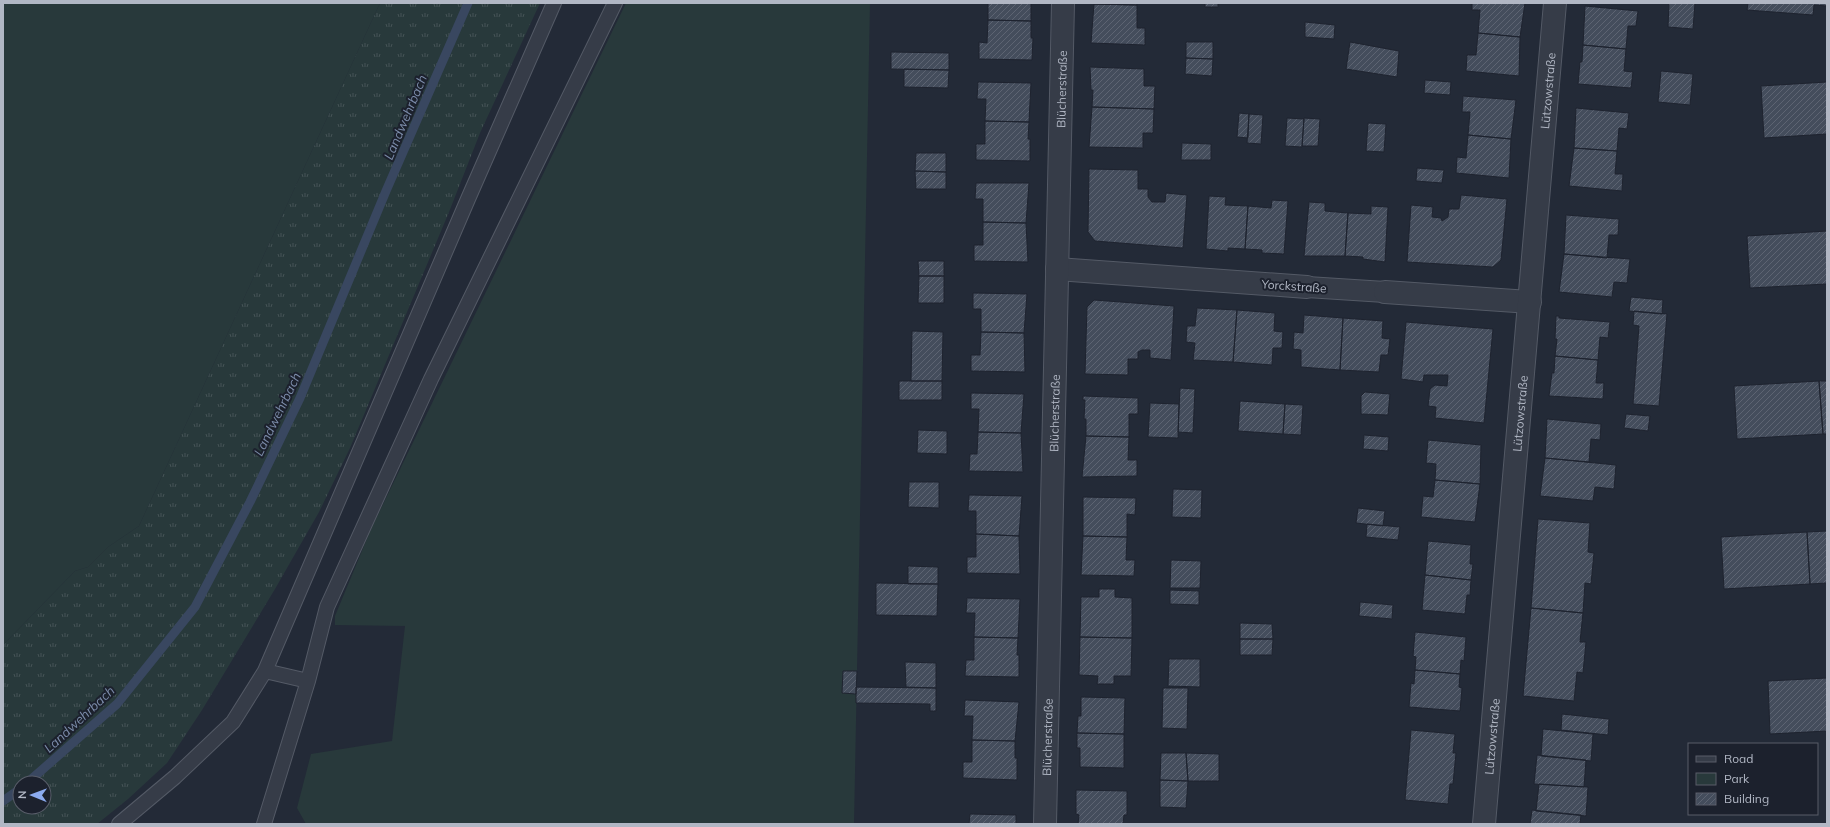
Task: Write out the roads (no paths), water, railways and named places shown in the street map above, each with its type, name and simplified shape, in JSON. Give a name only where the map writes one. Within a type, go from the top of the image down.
[{"type":"street","name":"Blücherstraße","points":[[1046,824],[1063,3]]},
{"type":"street","name":"Lützowstraße","points":[[1484,824],[1555,3]]},
{"type":"street","name":"Yorckstraße","points":[[1057,269],[1530,302]]},
{"type":"lane","points":[[119,824],[174,777],[233,722],[265,671],[468,198],[554,3]]},
{"type":"lane","points":[[264,824],[308,681],[327,607],[430,379],[615,3]]},
{"type":"lane","points":[[265,671],[308,681]]},
{"type":"waterway","name":"Landwehrbach","points":[[36,775],[117,704],[195,607],[250,502],[300,398],[386,191],[468,3]]},
{"type":"waterway","name":"Landwehrbach","points":[[3,801],[12,795]]}]
